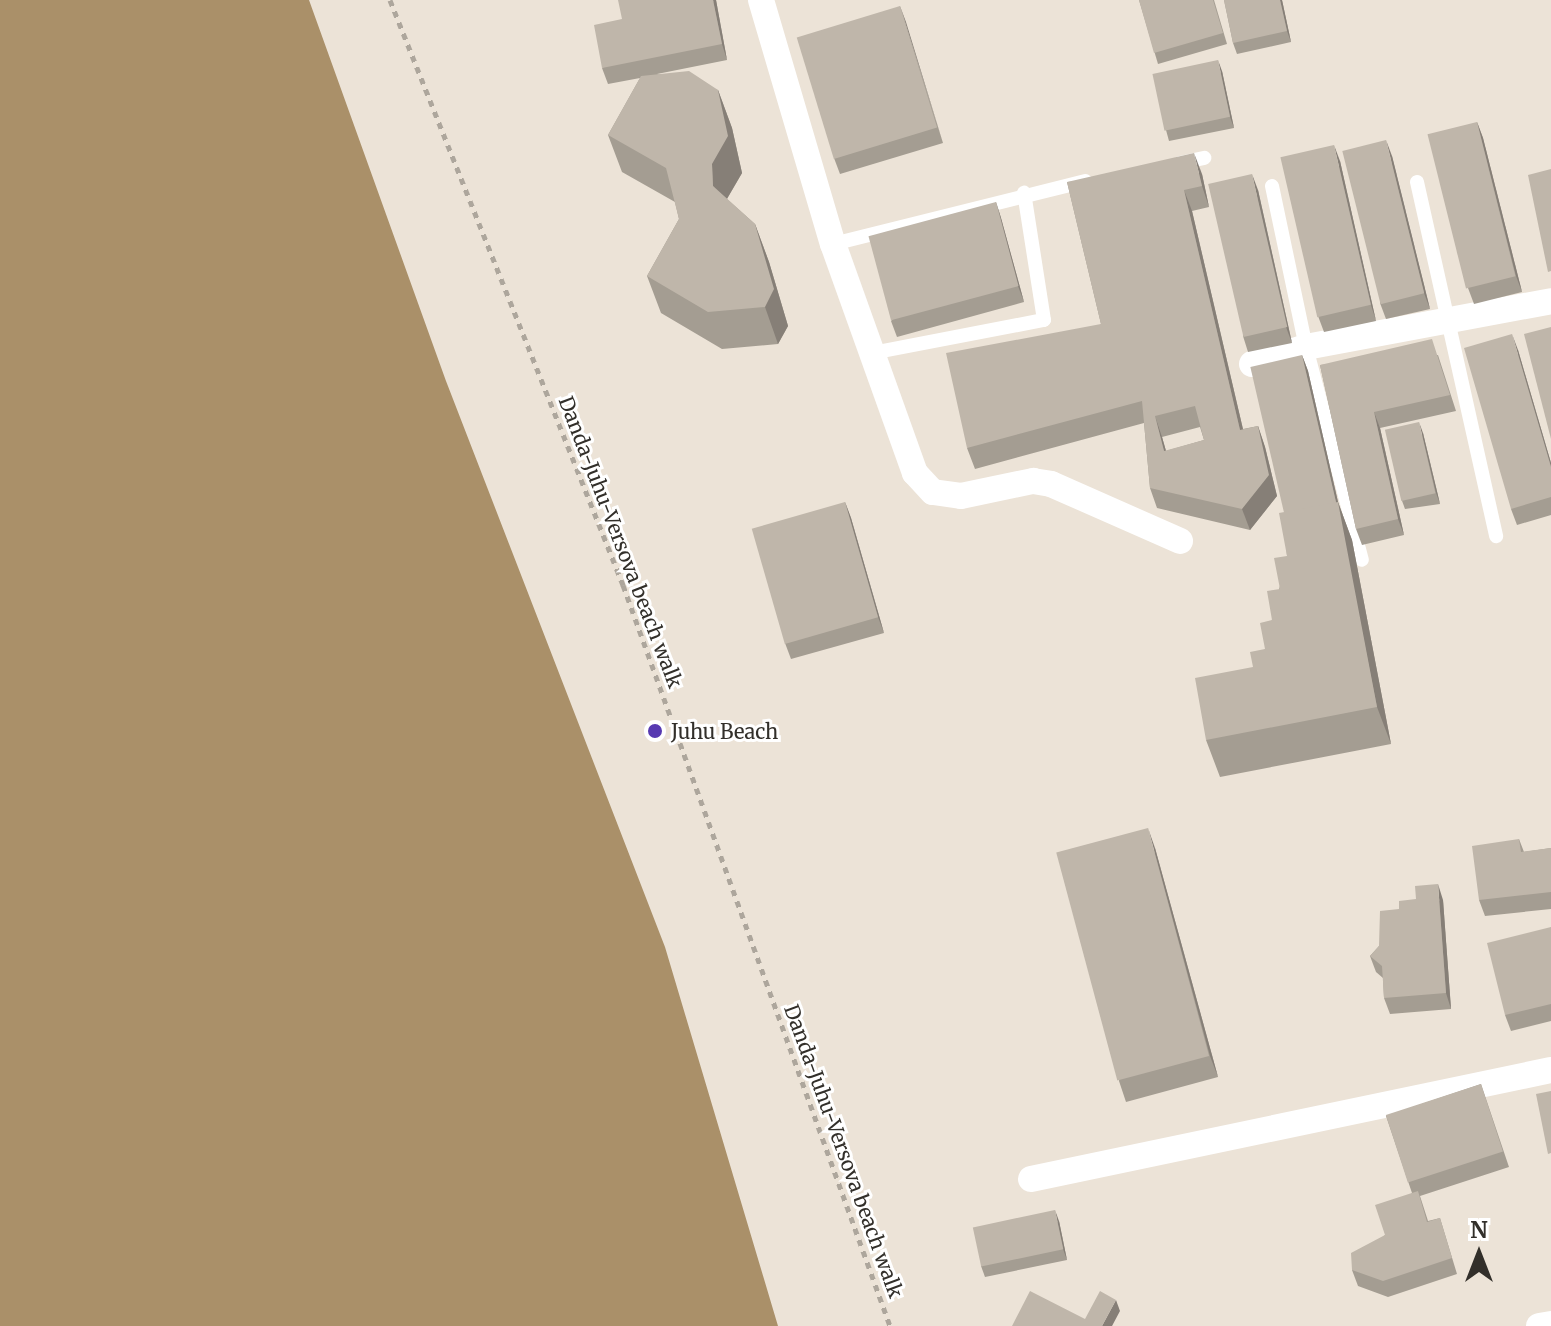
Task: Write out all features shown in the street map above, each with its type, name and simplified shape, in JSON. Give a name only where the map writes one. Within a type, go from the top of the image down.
[{"type":"street","points":[[761,0],[833,244],[915,473],[933,492],[961,496],[1033,481],[1051,484],[1180,541]]},
{"type":"street","points":[[1252,364],[1306,347],[1551,301]]},
{"type":"street","points":[[1031,1179],[1551,1070]]},
{"type":"street","points":[[1539,1326],[1551,1324]]},
{"type":"lane","points":[[1159,167],[1204,158]]},
{"type":"lane","points":[[833,244],[1024,193],[1099,178]]},
{"type":"lane","points":[[1417,182],[1445,321],[1496,536]]},
{"type":"lane","points":[[1272,186],[1306,347],[1362,560]]},
{"type":"lane","points":[[872,353],[1044,320],[1024,193]]},
{"type":"path","name":"Danda-Juhu-Versova beach walk","points":[[390,0],[623,585],[890,1326]]},
{"type":"shaded area","points":[[0,0],[309,0],[446,381],[665,947],[778,1326],[0,1326]]},
{"type":"building","points":[[618,0],[713,0],[722,44],[602,68],[594,25],[622,19]]},
{"type":"building","points":[[1139,0],[1213,0],[1223,33],[1154,53]]},
{"type":"building","points":[[1224,0],[1280,0],[1287,31],[1233,43]]},
{"type":"building","points":[[900,6],[937,127],[834,159],[797,38]]},
{"type":"building","points":[[1218,60],[1230,117],[1165,131],[1152,74]]},
{"type":"building","points":[[689,71],[718,90],[728,136],[712,164],[713,186],[755,224],[774,289],[765,307],[708,312],[647,276],[679,219],[666,168],[608,135],[641,76]]},
{"type":"building","points":[[1477,122],[1515,276],[1466,289],[1428,134]]},
{"type":"building","points":[[1386,140],[1424,293],[1381,304],[1342,151]]},
{"type":"building","points":[[1334,145],[1371,305],[1317,317],[1280,157]]},
{"type":"building","points":[[1194,153],[1202,186],[1184,190],[1240,430],[1258,426],[1269,475],[1242,509],[1150,488],[1142,401],[967,448],[946,353],[1101,324],[1067,182]],"holes":[[[1195,406],[1204,440],[1164,451],[1155,416]]]},
{"type":"building","points":[[1551,169],[1551,271],[1548,272],[1528,175]]},
{"type":"building","points":[[1252,174],[1287,327],[1243,337],[1208,184]]},
{"type":"building","points":[[996,202],[1019,286],[891,320],[868,236]]},
{"type":"building","points":[[1551,327],[1551,439],[1524,334]]},
{"type":"building","points":[[1512,334],[1551,467],[1551,497],[1511,509],[1464,348]]},
{"type":"building","points":[[1432,339],[1450,395],[1374,412],[1398,519],[1356,529],[1320,365]]},
{"type":"building","points":[[1302,355],[1336,503],[1285,515],[1250,367]]},
{"type":"building","points":[[1419,422],[1435,493],[1401,501],[1385,430]]},
{"type":"building","points":[[845,502],[878,617],[785,644],[752,529]]},
{"type":"building","points":[[1338,502],[1377,707],[1206,740],[1195,678],[1253,667],[1250,652],[1265,649],[1260,623],[1272,620],[1267,591],[1280,589],[1274,558],[1287,556],[1279,513]]},
{"type":"building","points":[[1148,828],[1209,1056],[1117,1081],[1056,853]]},
{"type":"building","points":[[1519,839],[1521,852],[1551,848],[1551,892],[1479,900],[1472,846]]},
{"type":"building","points":[[1438,884],[1446,993],[1384,998],[1382,966],[1370,956],[1379,946],[1380,911],[1399,909],[1399,901],[1416,899],[1415,886]]},
{"type":"building","points":[[1551,927],[1551,1004],[1505,1015],[1487,943]]},
{"type":"building","points":[[1481,1084],[1503,1152],[1408,1182],[1386,1115]]},
{"type":"building","points":[[1551,1091],[1551,1153],[1548,1154],[1536,1094]]},
{"type":"building","points":[[1418,1191],[1427,1222],[1440,1218],[1452,1258],[1383,1281],[1352,1270],[1351,1253],[1385,1235],[1375,1205]]},
{"type":"building","points":[[1055,1210],[1063,1249],[981,1267],[973,1227]]},
{"type":"building","points":[[1030,1291],[1085,1319],[1100,1291],[1116,1300],[1102,1326],[1012,1326]]},
{"type":"place","name":"Juhu Beach","points":[[655,731]]}]
